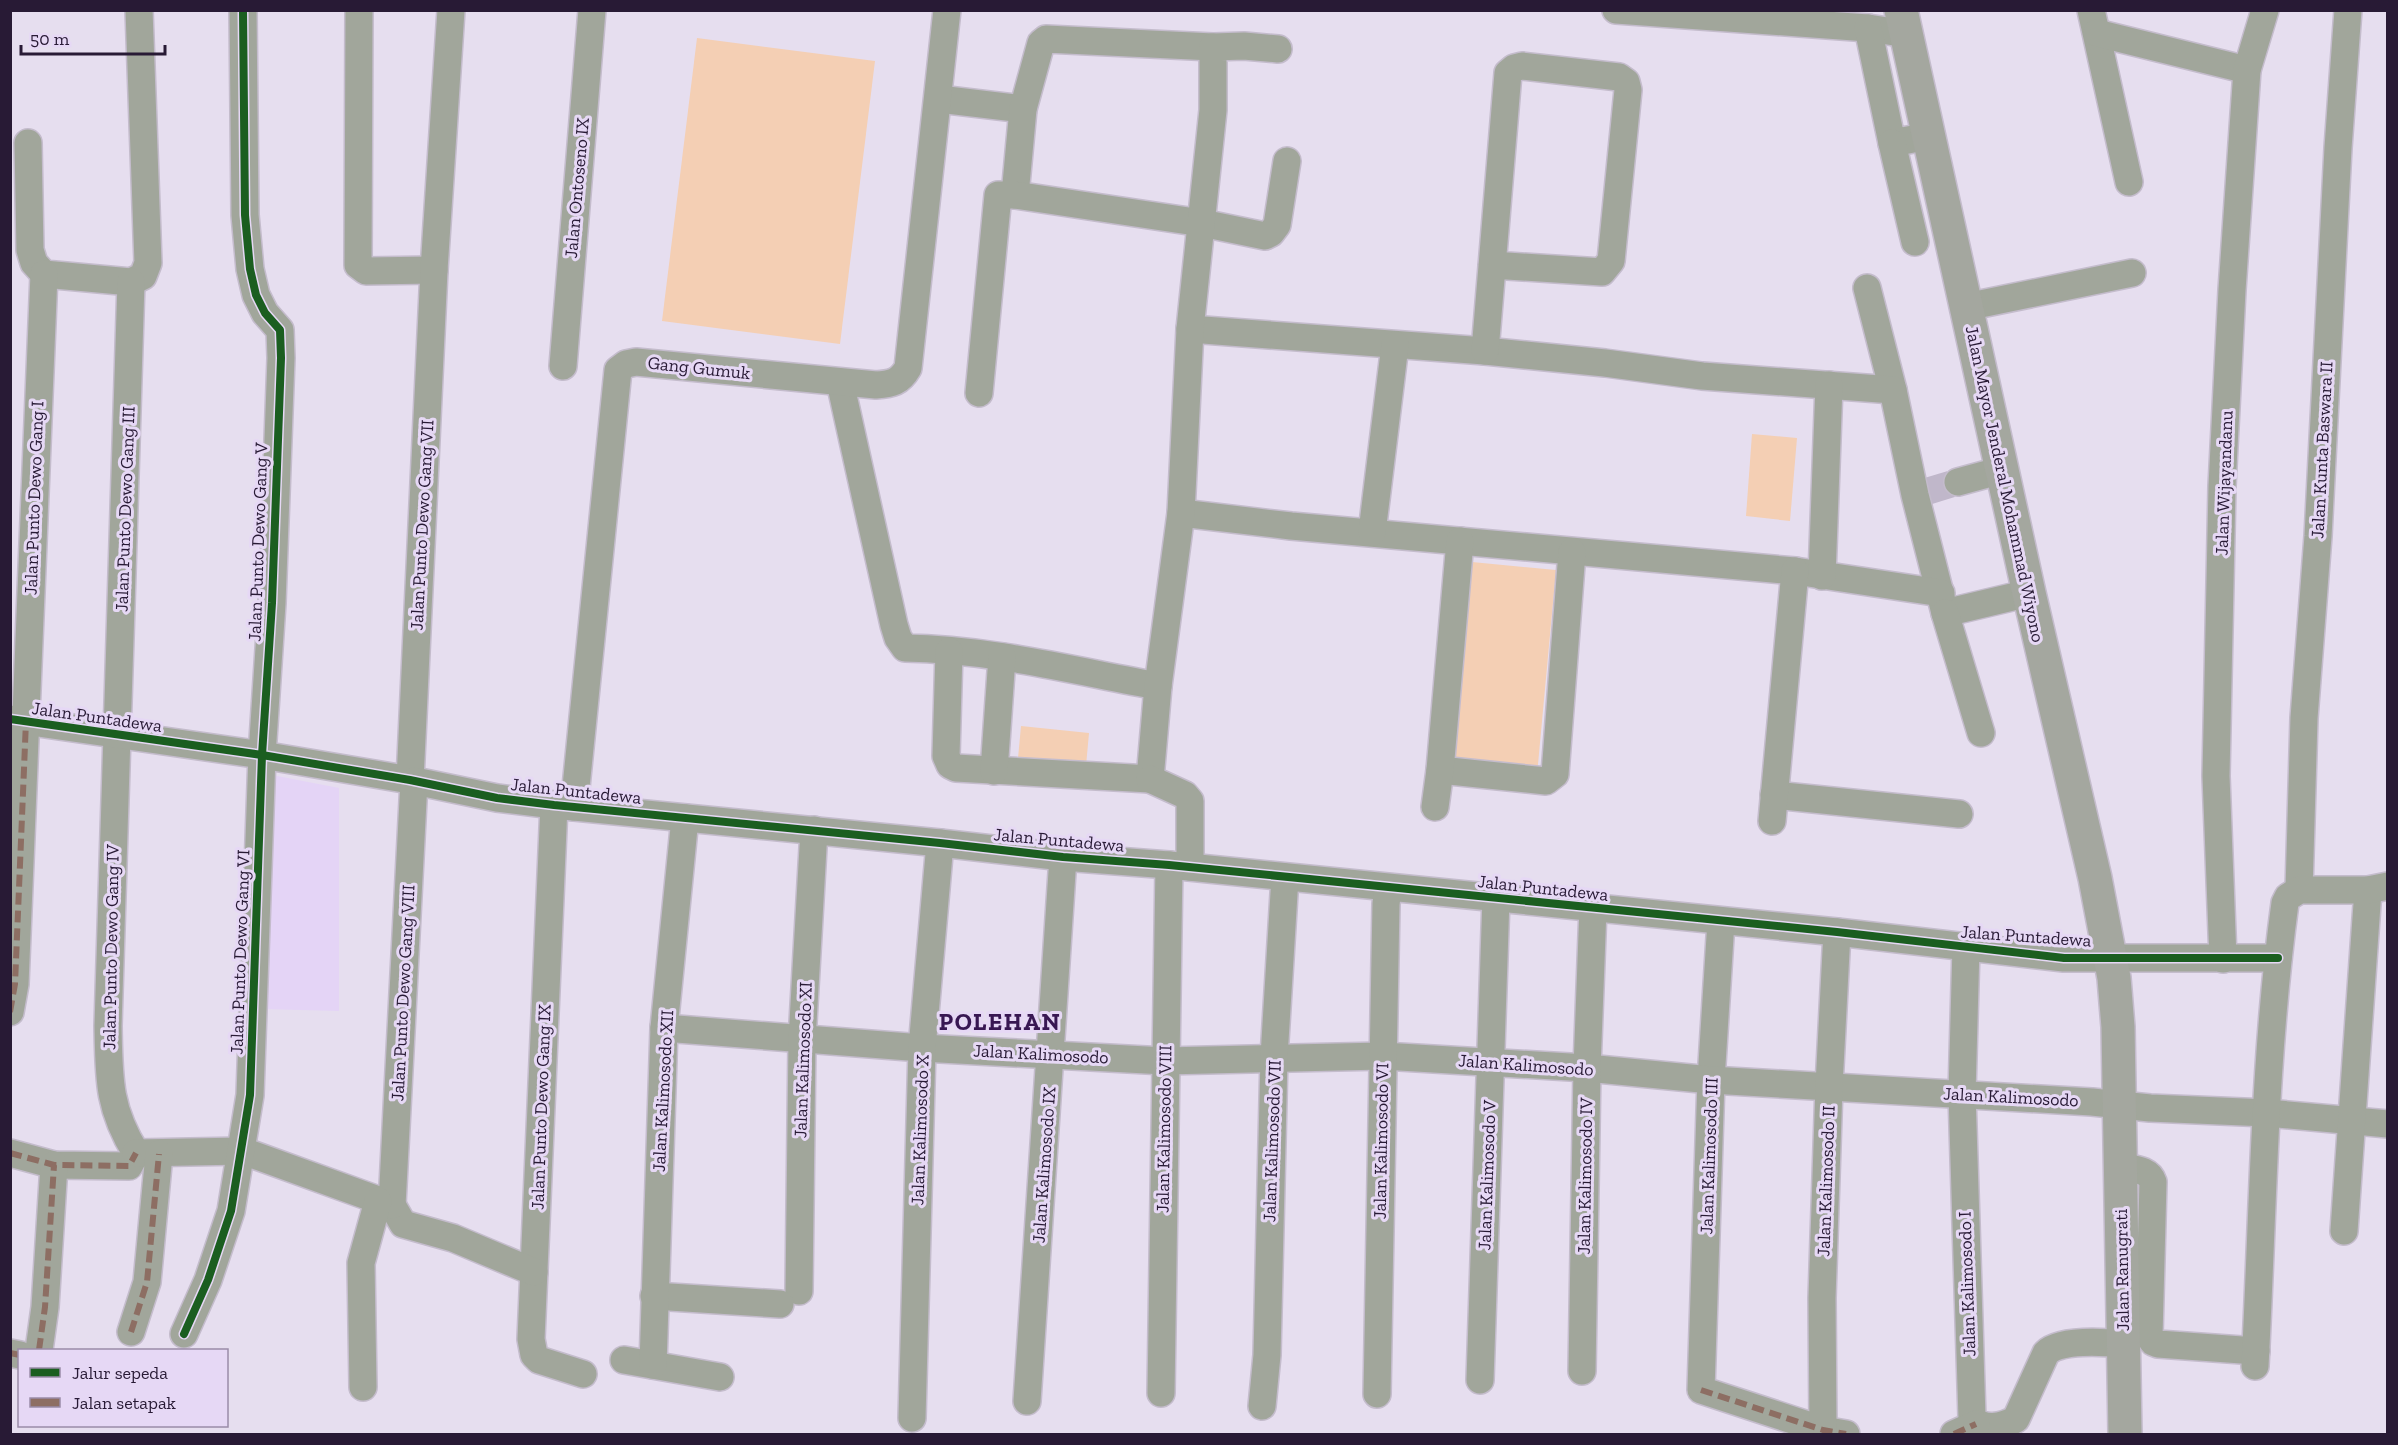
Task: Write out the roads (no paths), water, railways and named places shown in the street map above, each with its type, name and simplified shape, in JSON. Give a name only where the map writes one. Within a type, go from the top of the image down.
[{"type":"main road","name":"Jalan Mayor Jenderal Mohammad Wiyono","points":[[1904,22],[2029,593],[2095,878],[2114,978],[2120,1105]]},
{"type":"main road","name":"Jalan Ranugrati","points":[[2120,1105],[2125,1434]]},
{"type":"street","points":[[28,143],[30,250],[34,263],[44,274],[131,282],[143,276],[148,263],[139,10]]},
{"type":"street","name":"Jalan Punto Dewo Gang V","points":[[243,10],[245,215],[250,269],[256,296],[265,313],[280,330],[281,358],[272,603],[262,755]]},
{"type":"street","points":[[359,10],[358,265],[366,271],[434,270]]},
{"type":"street","name":"Jalan Punto Dewo Gang VII","points":[[412,780],[434,270],[451,10]]},
{"type":"street","name":"Jalan Ontoseno IX","points":[[563,366],[592,10]]},
{"type":"street","name":"Gang Gumuk","points":[[564,806],[618,370],[626,364],[636,362],[888,385],[903,377],[908,368],[947,10]]},
{"type":"street","points":[[1616,10],[1712,14],[1868,28],[1904,22]]},
{"type":"street","name":"Jalan Wijayandanu","points":[[2223,959],[2216,776],[2223,486],[2232,290],[2247,70],[2265,10]]},
{"type":"street","name":"Jalan Kunta Baswara II","points":[[2299,890],[2304,718],[2318,536],[2338,148],[2348,10]]},
{"type":"street","points":[[2129,182],[2094,22],[2247,70]]},
{"type":"street","points":[[1868,28],[1915,242]]},
{"type":"street","points":[[1015,195],[1023,109],[1041,42],[1046,39],[1278,49]]},
{"type":"street","points":[[949,651],[946,756],[950,765],[956,768],[994,771],[1150,779],[1158,686],[1181,513],[1190,328],[1213,110],[1213,47]]},
{"type":"street","points":[[1485,351],[1492,265],[1508,73],[1522,66],[1619,77],[1626,82],[1628,90],[1611,261],[1607,267],[1602,272],[1492,265]]},
{"type":"street","points":[[939,99],[1023,109]]},
{"type":"street","points":[[1892,143],[1929,136]]},
{"type":"street","points":[[979,393],[997,197],[1000,194],[1202,223],[1265,236],[1271,233],[1277,225],[1287,161]]},
{"type":"street","points":[[1966,307],[2132,273]]},
{"type":"street","name":"Jalan Punto Dewo Gang I","points":[[10,1012],[15,984],[18,720],[26,681],[44,274]]},
{"type":"street","name":"Jalan Punto Dewo Gang III","points":[[118,736],[131,282]]},
{"type":"street","points":[[1867,288],[1920,493],[1943,603],[1981,733]]},
{"type":"street","points":[[1190,328],[1485,351],[1605,363],[1702,376],[1893,390]]},
{"type":"street","points":[[1372,532],[1395,345]]},
{"type":"street","points":[[840,382],[898,638],[905,648],[1002,657],[1158,686]]},
{"type":"street","points":[[1822,576],[1829,385]]},
{"type":"street","points":[[1958,482],[2002,470]]},
{"type":"street","points":[[1181,513],[1291,526],[1795,572],[1943,603],[2029,593]]},
{"type":"street","points":[[1435,807],[1461,541]]},
{"type":"street","points":[[1440,770],[1546,781],[1554,774],[1572,552]]},
{"type":"street","points":[[1795,572],[1773,808],[1959,814]]},
{"type":"street","points":[[994,771],[1002,657]]},
{"type":"street","name":"Jalan Puntadewa","points":[[18,720],[262,755],[412,780],[496,798],[564,806],[1837,932],[2064,958],[2278,958]]},
{"type":"street","name":"Jalan Punto Dewo Gang IV","points":[[118,736],[110,947],[109,1084],[124,1133],[148,1154]]},
{"type":"street","name":"Jalan Punto Dewo Gang VI","points":[[184,1334],[207,1280],[231,1211],[243,1151],[250,1095],[262,755]]},
{"type":"street","name":"Jalan Kalimosodo VIII","points":[[1150,779],[1185,795],[1192,807],[1180,866],[1164,1060],[1161,1393]]},
{"type":"street","name":"Jalan Punto Dewo Gang VIII","points":[[363,1387],[360,1263],[385,1203],[412,780]]},
{"type":"street","name":"Jalan Punto Dewo Gang IX","points":[[564,806],[531,1339],[534,1355],[548,1364],[583,1374]]},
{"type":"street","name":"Jalan Kalimosodo XII","points":[[653,1365],[664,1028],[685,818]]},
{"type":"street","name":"Jalan Kalimosodo XI","points":[[654,1296],[789,1298],[814,830]]},
{"type":"street","name":"Jalan Kalimosodo X","points":[[912,1418],[922,1048],[940,843]]},
{"type":"street","name":"Jalan Kalimosodo IX","points":[[1027,1401],[1063,857]]},
{"type":"street","name":"Jalan Kalimosodo VII","points":[[1262,1406],[1267,1355],[1274,1057],[1285,877]]},
{"type":"street","name":"Jalan Kalimosodo VI","points":[[1377,1394],[1388,888]]},
{"type":"street","points":[[2120,1166],[2146,1172],[2151,1176],[2153,1182],[2149,1336],[2153,1342],[2255,1358],[2267,1113],[2278,958],[2285,903],[2288,897],[2299,890],[2378,888],[2352,1121],[2343,1231]]},
{"type":"street","name":"Jalan Kalimosodo V","points":[[1480,1380],[1496,898]]},
{"type":"street","name":"Jalan Kalimosodo IV","points":[[1582,1371],[1587,1068],[1593,908]]},
{"type":"street","name":"Jalan Kalimosodo III","points":[[1721,921],[1711,1080],[1701,1390],[1834,1432]]},
{"type":"street","name":"Jalan Kalimosodo II","points":[[1834,1432],[1822,1299],[1837,932]]},
{"type":"street","name":"Jalan Kalimosodo I","points":[[1966,947],[1962,1094],[1970,1413],[1966,1429],[2007,1425],[2016,1419],[2046,1353],[2051,1348],[2057,1345],[2123,1344]]},
{"type":"street","name":"Jalan Kalimosodo","points":[[664,1028],[922,1048],[1164,1060],[1383,1056],[1491,1062],[1587,1068],[1711,1080],[2267,1113],[2388,1124]]},
{"type":"street","points":[[10,1153],[54,1165],[129,1166],[148,1154],[199,1150],[243,1151],[385,1203],[403,1224],[453,1238],[534,1272]]},
{"type":"street","points":[[131,1332],[147,1282],[148,1154]]},
{"type":"street","points":[[39,1349],[45,1307],[54,1165]]},
{"type":"street","points":[[624,1360],[720,1377]]},
{"type":"tunnel","points":[[1925,492],[1958,482]]},
{"type":"district","name":"POLEHAN","points":[[1000,1021]]}]
